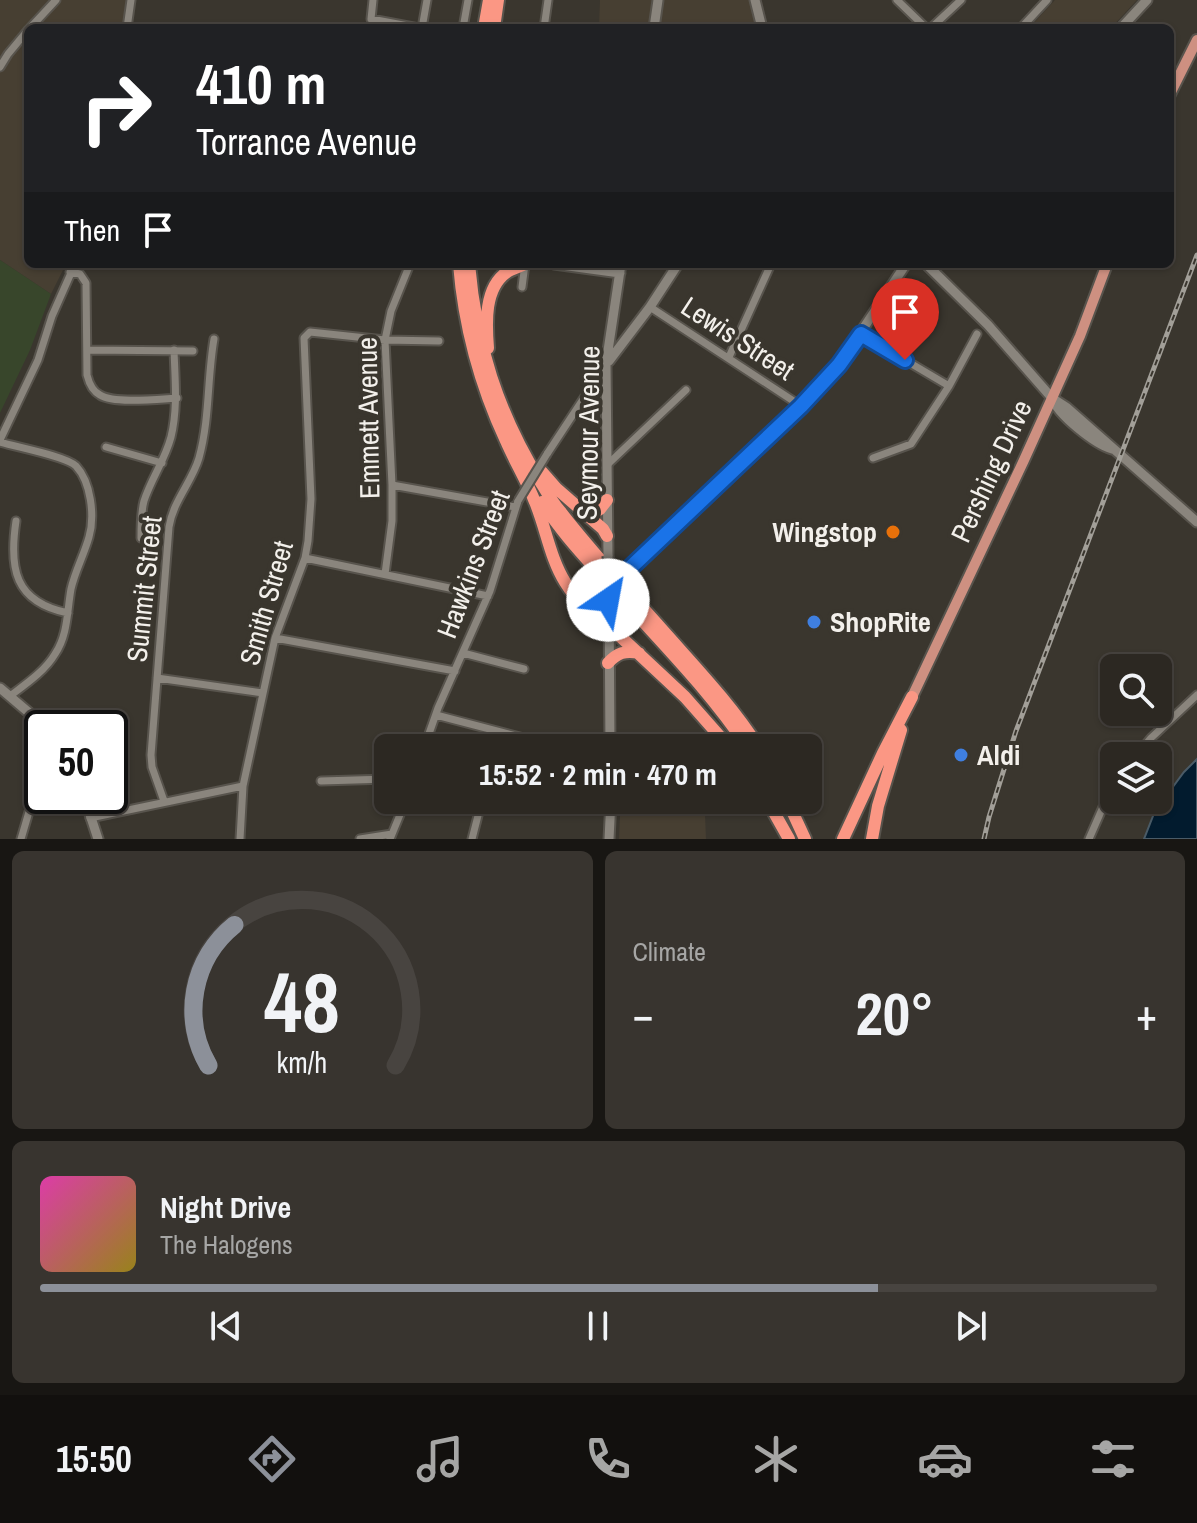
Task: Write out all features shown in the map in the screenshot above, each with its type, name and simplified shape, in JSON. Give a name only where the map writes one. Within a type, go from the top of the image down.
[{"type":"highway","points":[[485,24],[489,0]]},
{"type":"highway","points":[[495,24],[498,0]]},
{"type":"highway","points":[[459,268],[463,305],[486,394],[535,500],[565,584],[685,697],[718,734]]},
{"type":"highway","points":[[469,268],[477,329],[489,375],[509,426],[558,509],[750,734]]},
{"type":"highway","points":[[489,375],[487,329],[491,295],[504,275],[518,268]]},
{"type":"highway","points":[[509,426],[543,474],[607,536]]},
{"type":"highway","points":[[506,441],[553,520],[705,691],[737,734]]},
{"type":"highway","points":[[581,511],[594,513],[607,500]]},
{"type":"highway","points":[[580,601],[595,605],[609,594]]},
{"type":"highway","points":[[608,663],[623,652],[639,653]]},
{"type":"highway","points":[[843,839],[912,697]]},
{"type":"highway","points":[[872,839],[878,806],[912,697]]},
{"type":"highway","points":[[775,814],[789,839]]},
{"type":"highway","points":[[785,814],[796,839]]},
{"type":"highway","points":[[793,814],[805,839]]},
{"type":"main road","points":[[655,24],[658,0]]},
{"type":"main road","points":[[755,0],[761,24]]},
{"type":"main road","points":[[1125,24],[1147,0]]},
{"type":"main road","points":[[1174,86],[1197,40]]},
{"type":"main road","name":"Seymour Avenue","points":[[610,734],[606,364],[620,268]]},
{"type":"main road","points":[[606,364],[675,268]]},
{"type":"main road","points":[[609,594],[624,573],[801,406],[839,365],[903,268]]},
{"type":"main road","points":[[930,268],[988,325],[1052,398],[1061,413],[1101,445],[1112,449],[1197,522]]},
{"type":"main road","name":"Pershing Drive","points":[[912,697],[1080,336],[1106,268]]},
{"type":"main road","points":[[0,688],[26,710]]},
{"type":"main road","points":[[89,814],[98,839]]},
{"type":"main road","points":[[609,839],[610,814]]},
{"type":"street","points":[[34,24],[56,0]]},
{"type":"street","points":[[128,24],[131,0]]},
{"type":"street","points":[[373,0],[371,19],[399,24]]},
{"type":"street","points":[[422,24],[427,0]]},
{"type":"street","points":[[464,24],[468,0]]},
{"type":"street","points":[[545,24],[548,0]]},
{"type":"street","points":[[897,0],[924,24]]},
{"type":"street","points":[[934,24],[961,0]]},
{"type":"street","points":[[1025,24],[1047,0]]},
{"type":"street","points":[[0,67],[24,35]]},
{"type":"street","points":[[10,696],[43,669],[63,638],[74,577],[90,530],[90,499],[86,482],[71,462],[0,441],[38,360],[72,268],[86,283],[89,382],[94,390],[114,400],[177,398]]},
{"type":"street","name":"Emmett Avenue","points":[[385,574],[392,521],[392,485],[385,340],[391,311],[408,268]]},
{"type":"street","points":[[522,287],[525,268]]},
{"type":"street","points":[[729,357],[769,268]]},
{"type":"street","name":"Lewis Street","points":[[650,307],[801,406]]},
{"type":"street","name":"Smith Street","points":[[240,839],[243,786],[275,638],[305,558],[311,517],[306,334],[385,340]]},
{"type":"street","points":[[861,334],[949,386]]},
{"type":"street","points":[[873,458],[911,444],[949,386],[977,334]]},
{"type":"street","name":"Summit Street","points":[[164,801],[151,755],[170,519],[197,463],[206,430],[214,339]]},
{"type":"street","points":[[385,340],[439,341]]},
{"type":"street","points":[[87,350],[193,351]]},
{"type":"street","points":[[141,538],[143,504],[171,436],[177,398],[174,350]]},
{"type":"street","name":"Hawkins Street","points":[[429,734],[488,596],[516,504],[606,364]]},
{"type":"street","points":[[607,465],[686,390]]},
{"type":"street","points":[[106,447],[162,463]]},
{"type":"street","points":[[392,485],[516,504]]},
{"type":"street","points":[[16,521],[12,560],[20,583],[35,599],[68,613]]},
{"type":"street","points":[[305,558],[488,596]]},
{"type":"street","points":[[275,638],[455,671]]},
{"type":"street","points":[[463,653],[524,669]]},
{"type":"street","points":[[157,678],[263,693]]},
{"type":"street","points":[[1148,742],[1197,695]]},
{"type":"street","points":[[436,715],[509,734]]},
{"type":"street","points":[[321,781],[374,779]]},
{"type":"street","points":[[90,818],[243,786]]},
{"type":"street","points":[[21,839],[28,814]]},
{"type":"street","points":[[360,839],[391,837],[400,814]]},
{"type":"street","points":[[472,839],[478,814]]},
{"type":"street","points":[[1089,839],[1100,814]]},
{"type":"shaded area","points":[[0,0],[129,0],[126,24],[24,24],[24,268],[64,268],[51,294],[0,260]]},
{"type":"shaded area","points":[[600,0],[755,0],[761,24],[599,24]]},
{"type":"shaded area","points":[[1055,0],[1137,0],[1115,24],[1033,24]]},
{"type":"shaded area","points":[[705,814],[706,839],[619,839],[620,816]]},
{"type":"green space","points":[[0,260],[51,294],[30,350],[0,413]]},
{"type":"water","points":[[1197,759],[1197,839],[1144,839],[1154,814],[1172,814],[1172,788]]},
{"type":"railway","points":[[984,839],[1016,731],[1197,255]]},
{"type":"place","name":"Wingstop","points":[[893,532]]},
{"type":"place","name":"ShopRite","points":[[814,622]]},
{"type":"place","name":"Aldi","points":[[961,755]]},
{"type":"route","points":[[608,600],[609,588],[801,406],[829,377],[861,334],[905,360]]}]
